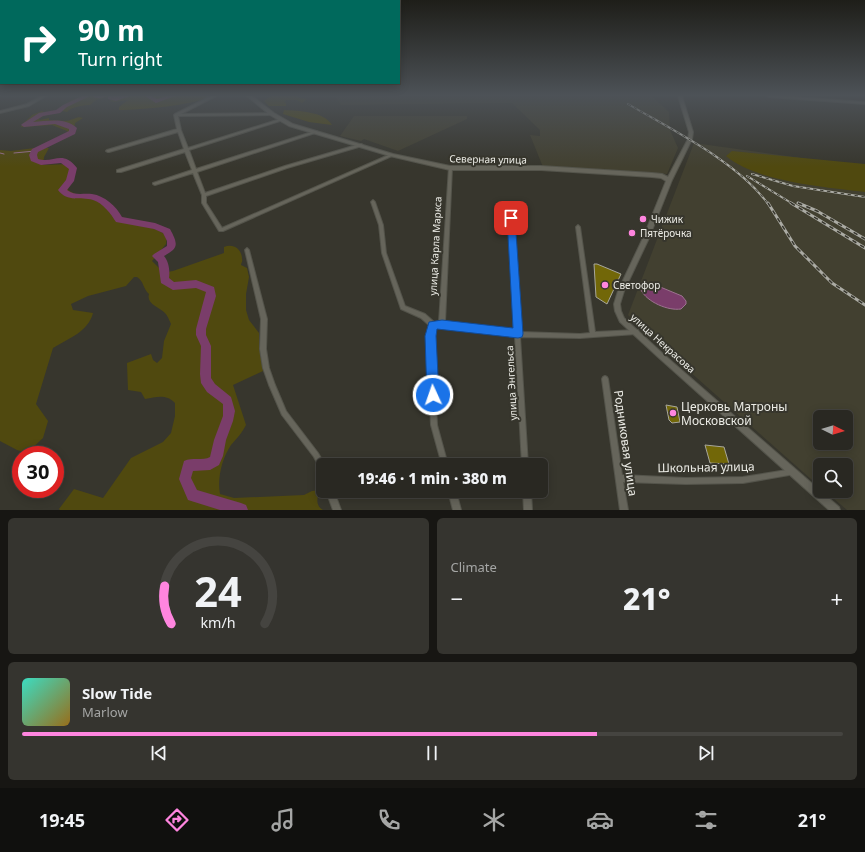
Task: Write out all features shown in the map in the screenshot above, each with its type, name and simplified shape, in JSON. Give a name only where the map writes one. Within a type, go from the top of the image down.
[{"type":"street","points":[[177,120],[179,130],[204,195],[204,203],[221,230],[392,155]]},
{"type":"street","points":[[119,171],[281,120]]},
{"type":"street","name":"Северная улица","points":[[281,120],[291,125],[392,155],[450,168],[541,168],[652,175],[662,176],[670,180]]},
{"type":"street","name":"улица Некрасова","points":[[687,120],[691,132],[690,139],[670,180],[646,238],[621,291],[617,304],[618,312],[622,320],[836,510]]},
{"type":"street","points":[[108,151],[179,130]]},
{"type":"street","points":[[155,184],[316,132]]},
{"type":"street","points":[[204,195],[361,145]]},
{"type":"street","name":"улица Карла Маркса","points":[[442,324],[450,168]]},
{"type":"street","points":[[373,202],[381,225],[384,253],[403,307],[423,316],[433,325],[442,324],[518,334],[593,335],[636,332]]},
{"type":"street","name":"улица Энгельса","points":[[510,204],[526,458]]},
{"type":"street","points":[[578,227],[593,335]]},
{"type":"street","points":[[247,250],[264,319],[263,349],[266,368],[272,386],[284,413],[318,458]]},
{"type":"street","points":[[433,325],[430,336],[434,425],[443,458]]},
{"type":"street","name":"Родниковая улица","points":[[606,379],[624,510]]},
{"type":"street","name":"Школьная улица","points":[[620,478],[686,481],[744,480],[793,472]]},
{"type":"street","points":[[333,498],[337,510]]},
{"type":"street","points":[[454,498],[457,510]]},
{"type":"street","points":[[527,498],[528,510]]},
{"type":"shaded area","points":[[27,120],[66,121],[80,120],[75,123],[74,130],[69,134],[67,131],[52,125],[21,127]]},
{"type":"shaded area","points":[[302,120],[328,120],[332,125]]},
{"type":"shaded area","points":[[351,120],[465,120],[398,151],[364,139],[361,141],[340,136]]},
{"type":"shaded area","points":[[529,120],[669,120],[670,130],[678,148],[667,174],[543,167],[530,135],[540,136],[540,130]]},
{"type":"shaded area","points":[[694,143],[865,167],[865,510],[847,510],[833,498],[853,498],[853,458],[813,458],[813,481],[628,315]]},
{"type":"shaded area","points":[[49,148],[44,157],[43,165],[69,164],[72,169],[68,190],[102,203],[117,211],[115,219],[157,230],[167,236],[166,244],[152,261],[160,269],[161,273],[173,271],[224,253],[224,247],[227,246],[234,246],[239,250],[242,255],[241,265],[247,268],[249,277],[246,294],[246,310],[249,320],[259,333],[259,346],[263,371],[233,385],[246,425],[231,445],[225,456],[219,482],[220,494],[234,498],[304,495],[316,490],[318,504],[323,510],[59,509],[74,489],[103,498],[131,458],[163,442],[171,433],[175,416],[175,403],[165,397],[145,399],[141,392],[128,390],[127,363],[151,354],[153,360],[157,363],[162,358],[164,341],[171,324],[165,313],[151,303],[149,300],[149,294],[137,277],[134,277],[126,286],[88,296],[71,304],[73,310],[93,313],[91,320],[82,330],[53,348],[36,404],[48,421],[43,438],[34,446],[12,446],[12,447],[0,441],[0,150],[11,151]]},
{"type":"shaded area","points":[[732,151],[865,164],[865,192],[792,182],[755,172],[739,165],[726,156]]},
{"type":"shaded area","points":[[653,284],[682,296],[686,301],[686,304],[681,309],[670,309],[653,302],[641,290],[643,286]]},
{"type":"building","name":"Светофор","points":[[594,264],[621,274],[607,304],[596,297]]},
{"type":"building","name":"Церковь Матроны Московской","points":[[666,405],[677,407],[680,422],[672,423],[669,420]]},
{"type":"building","points":[[705,445],[724,447],[729,464],[710,463]]},
{"type":"waterway","points":[[32,120],[24,125],[55,122],[65,124],[73,128],[73,132],[35,151],[33,155],[35,161],[41,163],[62,160],[73,168],[70,181],[62,190],[65,193],[75,197],[95,198],[108,206],[119,220],[155,226],[167,231],[171,241],[171,248],[157,256],[162,260],[165,272],[164,280],[173,286],[196,284],[211,290],[210,301],[201,329],[201,335],[206,346],[206,378],[209,386],[223,396],[227,401],[229,406],[229,416],[220,440],[215,461],[207,465],[188,465],[185,479],[193,495],[241,510]]},
{"type":"waterway","points":[[14,153],[35,151]]},
{"type":"waterway","points":[[0,153],[4,154]]},
{"type":"railway","points":[[656,120],[703,148],[740,174],[768,204]]},
{"type":"railway","points":[[752,174],[793,186],[865,197]]},
{"type":"railway","points":[[747,176],[793,204]]},
{"type":"railway","points":[[768,203],[795,246],[832,283],[865,305]]},
{"type":"railway","points":[[791,203],[865,248]]},
{"type":"railway","points":[[800,204],[798,203],[817,211],[865,239]]},
{"type":"place","name":"Чижик","points":[[643,219]]},
{"type":"place","name":"Пятёрочка","points":[[632,233]]},
{"type":"place","name":"Светофор","points":[[605,285]]},
{"type":"place","name":"Церковь Матроны Московской","points":[[673,413]]},
{"type":"route","points":[[433,395],[430,336],[433,325],[442,324],[518,334],[511,218]]}]
